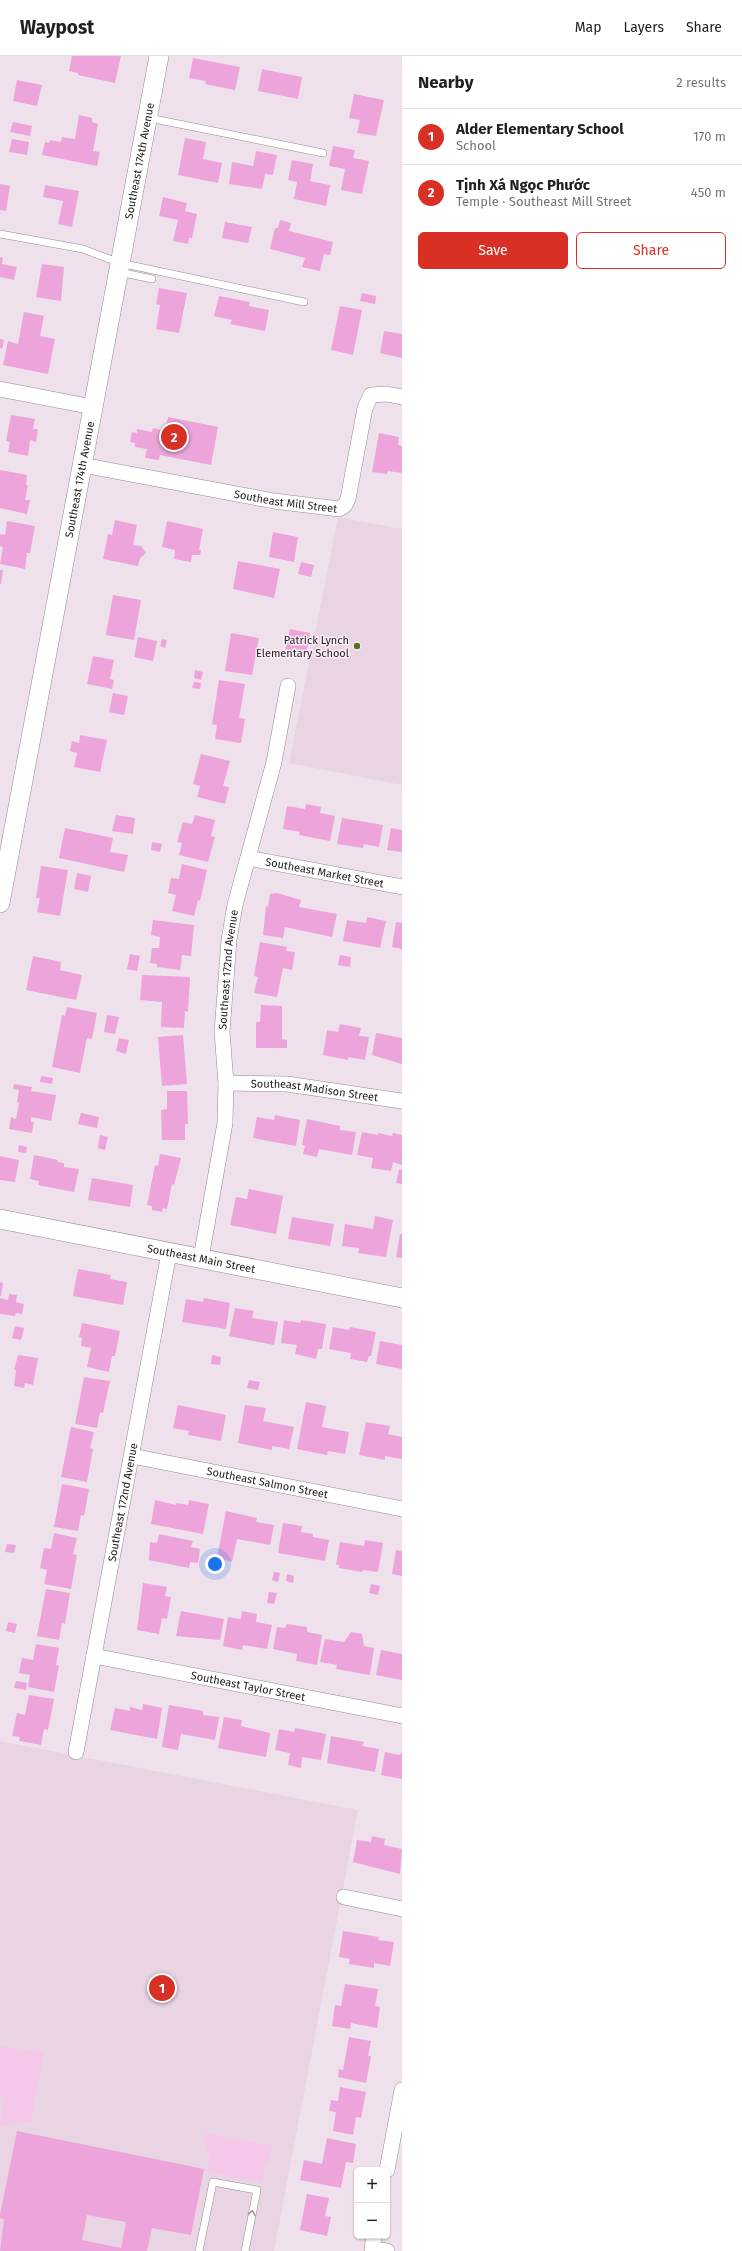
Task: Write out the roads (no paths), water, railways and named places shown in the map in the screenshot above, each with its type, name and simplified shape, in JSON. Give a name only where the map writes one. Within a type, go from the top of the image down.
[{"type":"street","name":"Southeast 174th Avenue","points":[[0,903],[159,56]]},
{"type":"street","points":[[0,389],[93,407]]},
{"type":"street","name":"Southeast Mill Street","points":[[82,465],[274,500],[339,509],[346,505],[348,499],[365,408],[371,395],[386,394],[402,397]]},
{"type":"street","name":"Southeast 172nd Avenue","points":[[201,1258],[225,1123],[226,1083],[222,1032],[225,979],[235,905],[264,806],[288,686]]},
{"type":"street","name":"Southeast Market Street","points":[[248,858],[402,887]]},
{"type":"street","name":"Southeast Madison Street","points":[[226,1083],[287,1084],[402,1101]]},
{"type":"street","name":"Southeast Main Street","points":[[0,1219],[402,1298]]},
{"type":"street","name":"Southeast 172nd Avenue","points":[[76,1752],[169,1253]]},
{"type":"street","name":"Southeast Salmon Street","points":[[132,1456],[402,1509]]},
{"type":"street","name":"Southeast Taylor Street","points":[[94,1656],[402,1716]]},
{"type":"street","points":[[344,1897],[402,1908]]},
{"type":"street","points":[[388,2167],[402,2090]]},
{"type":"street","points":[[374,2239],[372,2248],[387,2251]]},
{"type":"lane","points":[[148,118],[323,153]]},
{"type":"lane","points":[[0,234],[83,249],[119,268],[152,279]]},
{"type":"lane","points":[[119,268],[304,302]]},
{"type":"lane","points":[[200,2251],[212,2182],[257,2190],[245,2251]]},
{"type":"place","name":"Tịnh Xá Ngọc Phước","points":[[174,437]]},
{"type":"place","name":"Patrick Lynch Elementary School","points":[[357,646]]},
{"type":"place","name":"Alder Elementary School","points":[[162,1988]]}]
